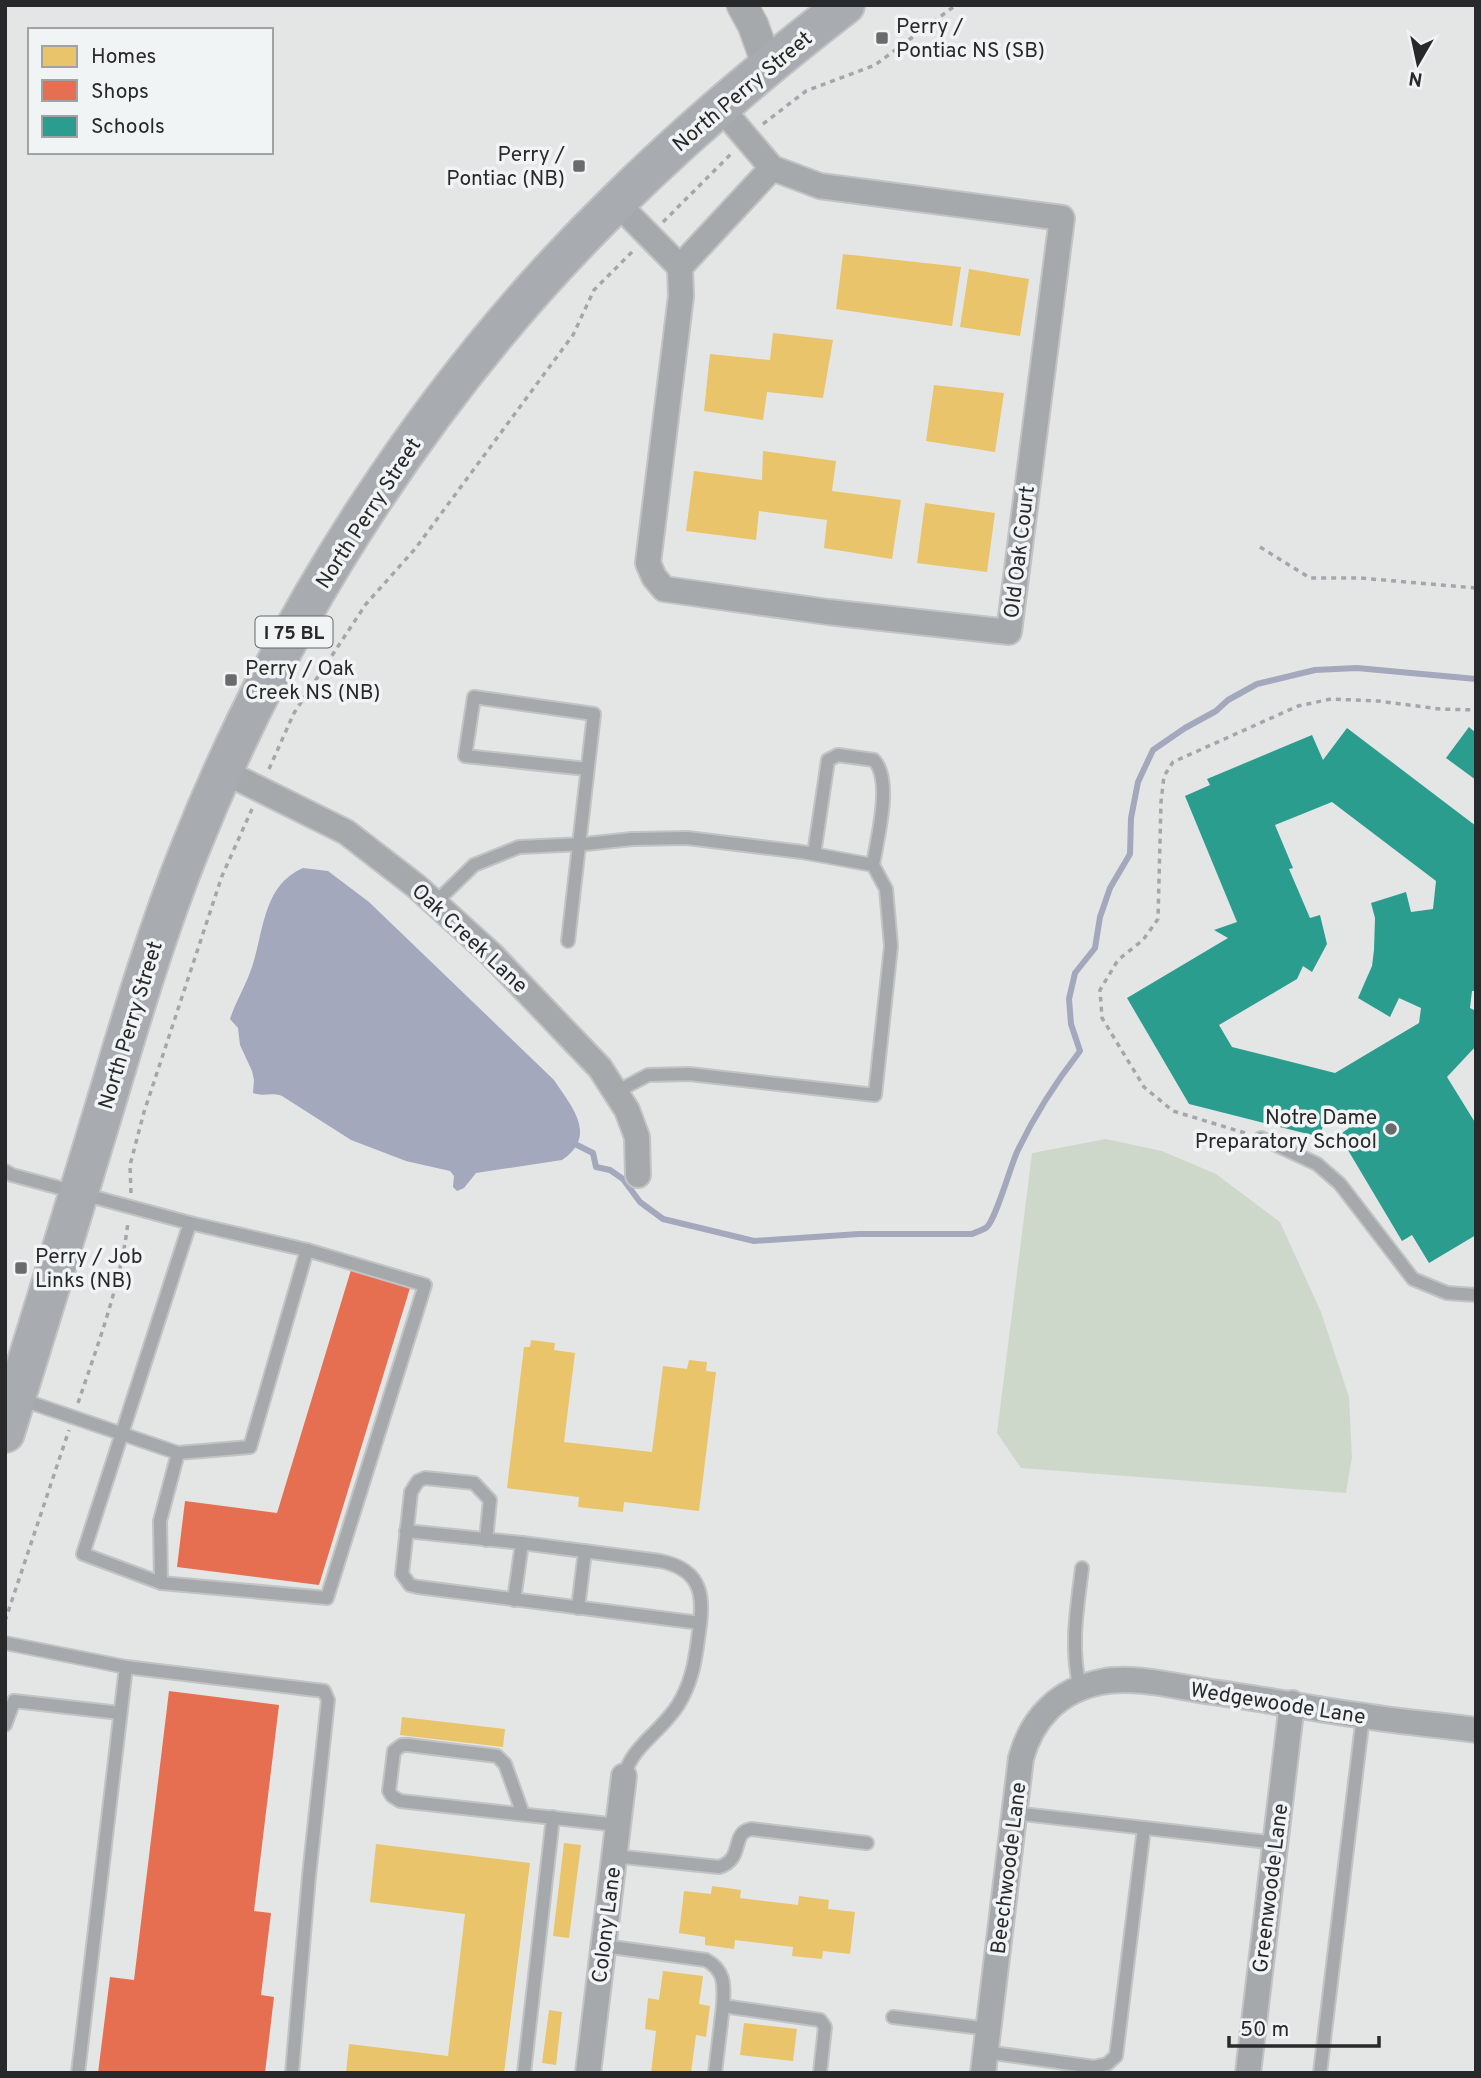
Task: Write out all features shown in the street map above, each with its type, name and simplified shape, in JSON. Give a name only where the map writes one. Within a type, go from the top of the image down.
[{"type":"main road","name":"North Perry Street","points":[[11,1415],[159,932],[223,771],[275,666],[320,586],[402,459],[500,331],[569,251],[616,202],[768,66],[845,5]]},
{"type":"street","points":[[742,5],[768,66]]},
{"type":"street","name":"Old Oak Court","points":[[680,267],[681,296],[648,563],[654,578],[664,589],[828,612],[1009,632],[1062,218],[820,186],[772,168],[721,108]]},
{"type":"street","points":[[616,202],[680,267],[772,168]]},
{"type":"street","name":"Oak Creek Lane","points":[[223,771],[346,832],[435,903],[491,954],[600,1068],[616,1092],[638,1137],[638,1175]]},
{"type":"street","name":"Wedgewoode Lane","points":[[1080,1688],[1102,1681],[1130,1680],[1363,1716],[1476,1730]]},
{"type":"street","name":"Beechwoode Lane","points":[[986,2051],[1021,1758],[1030,1732],[1046,1710],[1080,1688]]},
{"type":"street","name":"Greenwoode Lane","points":[[1248,2073],[1292,1703]]},
{"type":"street","name":"Colony Lane","points":[[588,2073],[624,1776]]},
{"type":"lane","points":[[568,941],[594,713],[474,697],[465,756],[587,769]]},
{"type":"lane","points":[[616,1092],[648,1075],[689,1074],[875,1095],[891,946],[886,889],[873,865],[884,790],[880,766],[874,760],[838,755],[828,760],[814,854]]},
{"type":"lane","points":[[435,903],[474,865],[519,847],[687,838],[814,854],[873,865]]},
{"type":"lane","points":[[1261,1138],[1317,1164],[1340,1184],[1413,1279],[1447,1293],[1476,1295]]},
{"type":"lane","points":[[5,1171],[78,1194],[307,1250],[425,1285],[327,1598],[161,1583],[83,1554],[190,1223]]},
{"type":"lane","points":[[11,1415],[74,1417],[178,1454],[250,1447],[307,1250]]},
{"type":"lane","points":[[161,1583],[160,1521],[178,1454]]},
{"type":"lane","points":[[486,1540],[490,1500],[474,1483],[425,1478],[413,1486],[402,1574],[410,1585],[700,1623]]},
{"type":"lane","points":[[406,1531],[660,1561],[678,1566],[691,1575],[699,1588],[702,1602],[694,1667],[684,1694],[672,1714],[634,1753],[624,1776]]},
{"type":"lane","points":[[514,1600],[522,1543]]},
{"type":"lane","points":[[578,1608],[585,1551]]},
{"type":"lane","points":[[1080,1688],[1074,1650],[1074,1624],[1082,1568]]},
{"type":"lane","points":[[5,1643],[126,1667],[324,1691],[328,1700],[292,2073]]},
{"type":"lane","points":[[78,2073],[126,1667]]},
{"type":"lane","points":[[5,1725],[14,1701],[120,1713]]},
{"type":"lane","points":[[1320,2073],[1363,1716]]},
{"type":"lane","points":[[523,1814],[505,1764],[497,1756],[408,1745],[402,1745],[394,1751],[388,1786],[396,1799],[493,1812],[618,1825]]},
{"type":"lane","points":[[1014,1813],[1276,1843]]},
{"type":"lane","points":[[524,2073],[553,1817]]},
{"type":"lane","points":[[893,2017],[986,2051],[1094,2067],[1107,2064],[1116,2056],[1144,1828]]},
{"type":"lane","points":[[614,1856],[719,1867],[731,1861],[737,1851],[740,1836],[746,1829],[867,1843]]},
{"type":"lane","points":[[604,1946],[706,1960],[719,1969],[723,1979],[723,2006],[715,2073]]},
{"type":"lane","points":[[723,2006],[820,2020],[825,2027],[820,2073]]},
{"type":"path","points":[[5,1621],[105,1325],[126,1239],[130,1207],[130,1165],[144,1112],[222,876],[294,713],[366,604],[415,549],[573,335],[594,290],[760,126],[806,91],[875,65],[956,5]]},
{"type":"path","points":[[1260,547],[1310,578],[1360,578],[1476,588]]},
{"type":"path","points":[[1261,1138],[1173,1111],[1144,1087],[1102,1018],[1100,990],[1118,960],[1143,940],[1158,919],[1164,776],[1173,762],[1298,706],[1331,699],[1476,710]]},
{"type":"shaded area","points":[[1106,1139],[1162,1151],[1216,1174],[1280,1222],[1321,1312],[1349,1397],[1352,1457],[1346,1493],[1021,1468],[997,1433],[1032,1153]]},
{"type":"water","points":[[303,868],[328,871],[369,902],[554,1080],[578,1121],[580,1131],[573,1151],[562,1160],[476,1173],[464,1188],[457,1191],[453,1187],[454,1176],[450,1171],[406,1161],[351,1140],[282,1096],[253,1093],[252,1071],[240,1045],[238,1028],[230,1019],[252,967],[272,897],[290,876]]},
{"type":"building: Homes","points":[[843,254],[961,267],[952,326],[836,309]]},
{"type":"building: Homes","points":[[969,269],[1029,279],[1020,336],[960,327]]},
{"type":"building: Homes","points":[[773,333],[833,340],[823,398],[767,392],[763,420],[704,411],[710,354],[770,360]]},
{"type":"building: Homes","points":[[934,385],[1004,393],[995,452],[926,441]]},
{"type":"building: Homes","points":[[763,451],[836,461],[832,491],[901,500],[892,559],[824,548],[827,520],[759,511],[756,540],[686,531],[694,471],[762,480]]},
{"type":"building: Homes","points":[[925,503],[995,513],[987,572],[917,563]]},
{"type":"building: Homes","points":[[531,1340],[555,1343],[554,1350],[575,1353],[564,1442],[652,1452],[663,1366],[687,1369],[689,1360],[707,1362],[706,1371],[716,1372],[699,1511],[624,1502],[623,1512],[578,1507],[579,1497],[507,1488],[524,1347],[530,1347]]},
{"type":"building: Homes","points":[[402,1717],[505,1729],[503,1747],[400,1735]]},
{"type":"building: Homes","points":[[564,1843],[581,1845],[569,1938],[553,1936]]},
{"type":"building: Homes","points":[[376,1844],[530,1863],[504,2073],[346,2073],[349,2044],[448,2056],[465,1914],[370,1902]]},
{"type":"building: Homes","points":[[712,1886],[741,1890],[740,1898],[798,1905],[799,1896],[829,1900],[828,1909],[855,1912],[850,1954],[823,1951],[822,1959],[792,1956],[793,1947],[735,1940],[734,1949],[705,1945],[705,1937],[679,1933],[684,1891],[711,1894]]},
{"type":"building: Homes","points":[[663,1971],[703,1976],[699,2004],[710,2006],[706,2037],[696,2035],[691,2073],[651,2073],[656,2031],[645,2029],[648,1998],[659,2000]]},
{"type":"building: Homes","points":[[549,2010],[562,2012],[556,2065],[542,2063]]},
{"type":"building: Homes","points":[[744,2023],[797,2029],[793,2061],[740,2055]]},
{"type":"building: Shops","points":[[351,1270],[410,1288],[319,1585],[177,1567],[185,1501],[277,1513]]},
{"type":"building: Shops","points":[[169,1691],[279,1705],[254,1911],[271,1913],[261,1995],[274,1997],[265,2073],[98,2073],[110,1977],[134,1980]]},
{"type":"building: Schools","points":[[1469,727],[1476,733],[1476,780],[1446,758]]},
{"type":"building: Schools","points":[[1347,728],[1476,826],[1476,991],[1472,991],[1470,1008],[1476,1011],[1476,1046],[1447,1077],[1476,1124],[1476,1235],[1429,1263],[1412,1235],[1402,1241],[1339,1135],[1349,1128],[1341,1114],[1327,1110],[1320,1137],[1189,1104],[1127,998],[1228,938],[1214,930],[1237,922],[1185,796],[1210,785],[1207,779],[1312,735],[1323,760]],"holes":[[[1332,802],[1436,881],[1433,909],[1411,912],[1406,892],[1371,903],[1375,918],[1372,966],[1358,998],[1390,1017],[1399,998],[1421,1008],[1419,1023],[1335,1073],[1232,1047],[1219,1025],[1297,979],[1303,966],[1312,972],[1327,944],[1320,915],[1310,918],[1289,869],[1293,868],[1275,825]]]},
{"type":"waterway","points":[[577,1145],[593,1153],[596,1167],[610,1170],[623,1179],[640,1202],[663,1219],[754,1241],[859,1234],[972,1234],[984,1229],[991,1222],[1017,1152],[1031,1125],[1080,1051],[1071,1024],[1069,999],[1075,973],[1095,948],[1100,917],[1110,888],[1130,854],[1131,818],[1138,782],[1153,750],[1257,684],[1315,670],[1357,668],[1476,679]]},
{"type":"place","name":"Perry / Pontiac NS (SB)","points":[[882,38]]},
{"type":"place","name":"Perry / Pontiac (NB)","points":[[579,166]]},
{"type":"place","name":"Perry / Oak Creek NS (NB)","points":[[231,680]]},
{"type":"place","name":"Notre Dame Preparatory School","points":[[1391,1129]]},
{"type":"place","name":"Perry / Job Links (NB)","points":[[21,1268]]}]
